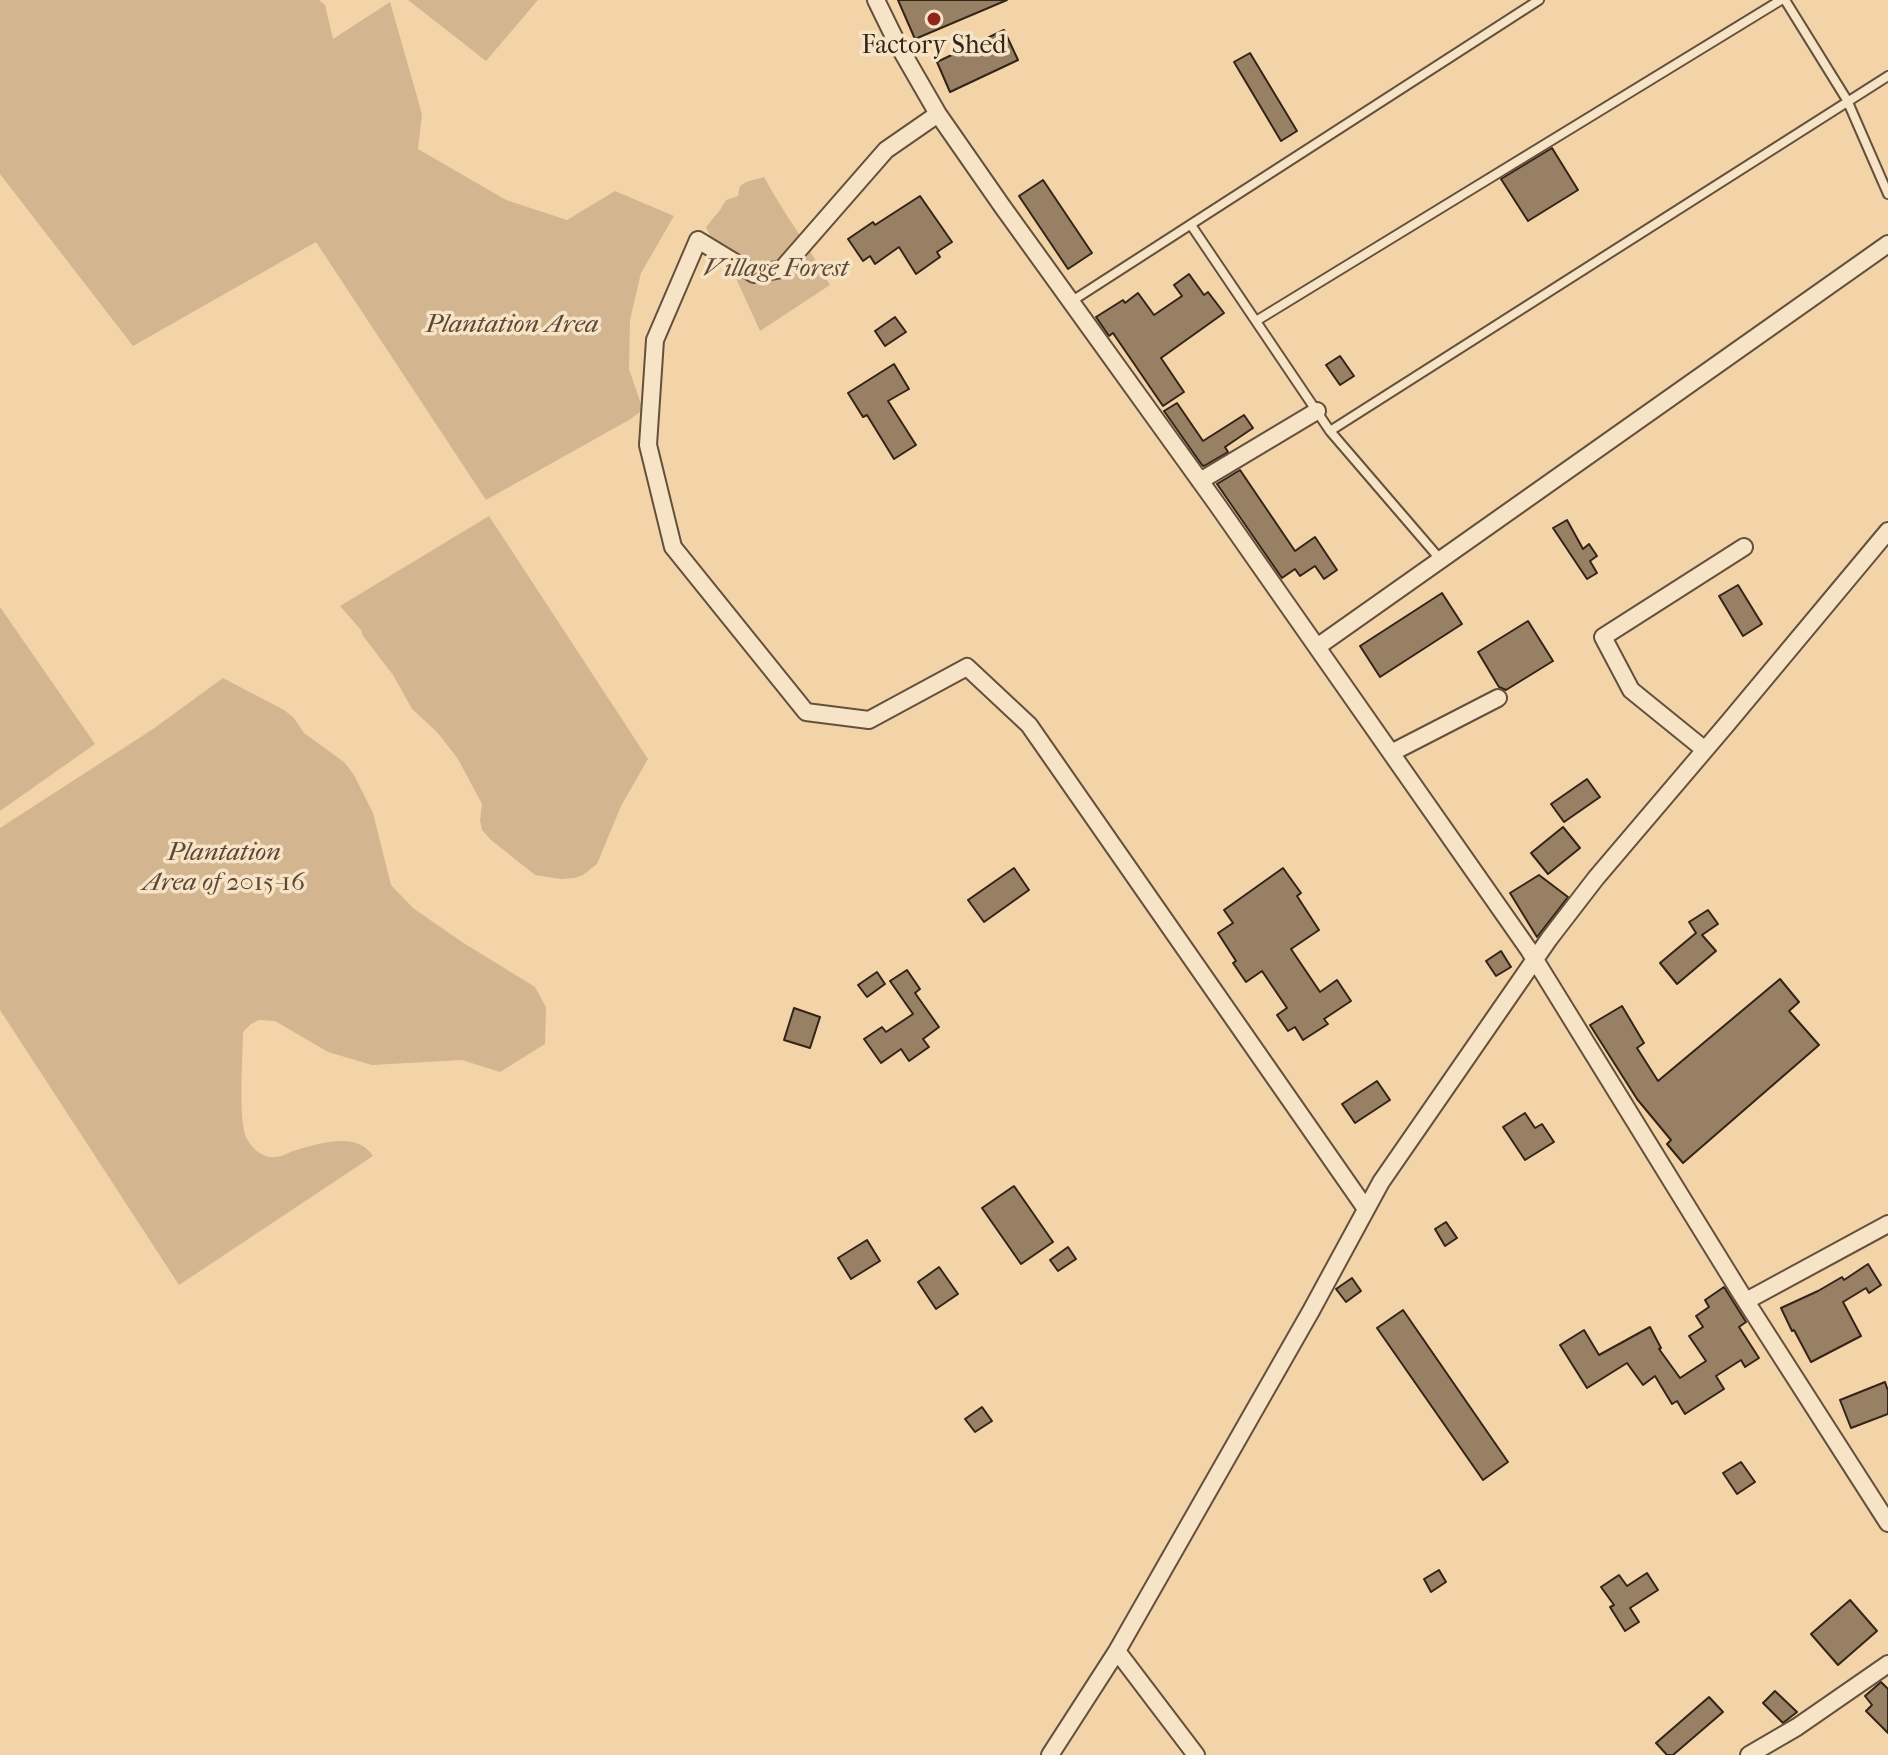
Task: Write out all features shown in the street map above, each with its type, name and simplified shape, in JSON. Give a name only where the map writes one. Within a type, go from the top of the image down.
[{"type":"street","points":[[876,0],[938,114],[1200,481],[1535,960],[1888,1523]]},
{"type":"street","points":[[938,114],[886,150],[782,269],[754,274],[698,240],[655,340],[648,445],[673,547],[806,712],[869,720],[967,667],[1019,715],[1029,725],[1366,1209]]},
{"type":"street","points":[[1317,647],[1888,244]]},
{"type":"street","points":[[1200,481],[1317,411]]},
{"type":"street","points":[[1050,1755],[1117,1651],[1381,1182],[1549,939],[1596,878],[1888,531]]},
{"type":"street","points":[[1705,750],[1631,690],[1603,637],[1744,547]]},
{"type":"street","points":[[1391,753],[1498,698]]},
{"type":"street","points":[[1746,1301],[1888,1224]]},
{"type":"street","points":[[1117,1651],[1196,1755]]},
{"type":"street","points":[[1749,1755],[1797,1727],[1888,1664]]},
{"type":"lane","points":[[1072,301],[1539,0]]},
{"type":"lane","points":[[1256,321],[1783,0],[1847,100],[1888,194]]},
{"type":"lane","points":[[1330,431],[1888,76]]},
{"type":"lane","points":[[1191,225],[1330,431],[1440,559]]},
{"type":"green space","name":"Plantation Area","points":[[0,0],[319,0],[325,5],[333,39],[390,2],[422,114],[418,149],[506,200],[567,220],[615,191],[674,216],[641,273],[630,320],[629,369],[643,410],[486,500],[316,242],[133,346],[0,174]]},
{"type":"green space","points":[[408,0],[538,0],[486,61]]},
{"type":"green space","name":"Village Forest","points":[[764,177],[830,285],[760,331],[729,263],[715,246],[706,227],[726,200],[738,196],[740,186]]},
{"type":"green space","points":[[489,516],[648,759],[621,806],[597,864],[575,878],[535,875],[482,830],[482,804],[458,759],[437,732],[412,709],[393,675],[340,606]]},
{"type":"green space","points":[[0,607],[95,744],[0,811]]},
{"type":"green space","name":"Plantation Area of 2015-16","points":[[223,678],[284,710],[304,733],[344,762],[373,813],[391,885],[413,908],[535,987],[546,1007],[545,1044],[500,1072],[462,1060],[372,1065],[328,1052],[275,1021],[259,1020],[251,1024],[243,1032],[242,1116],[246,1137],[251,1145],[262,1154],[275,1157],[325,1143],[347,1141],[366,1148],[373,1156],[179,1285],[0,1010],[0,828],[153,729]]},
{"type":"building","name":"Factory Shed","points":[[898,0],[1007,0],[915,39]]},
{"type":"building","points":[[1004,30],[1018,60],[950,92],[937,62]]},
{"type":"building","points":[[1250,53],[1297,131],[1281,141],[1234,62]]},
{"type":"building","points":[[1552,148],[1578,190],[1528,221],[1501,179]]},
{"type":"building","points":[[1043,180],[1092,253],[1068,269],[1019,196]]},
{"type":"building","points":[[920,196],[952,242],[937,252],[940,257],[916,274],[899,247],[875,264],[870,256],[863,261],[848,239]]},
{"type":"building","points":[[1189,274],[1204,295],[1208,292],[1224,313],[1161,358],[1184,392],[1163,406],[1113,333],[1109,336],[1096,317],[1138,293],[1154,315],[1182,296],[1174,285]]},
{"type":"building","points":[[895,317],[906,332],[885,346],[875,331]]},
{"type":"building","points":[[1340,356],[1354,376],[1340,385],[1326,365]]},
{"type":"building","points":[[894,364],[909,389],[888,401],[916,445],[894,459],[867,415],[863,417],[848,393]]},
{"type":"building","points":[[1177,403],[1203,441],[1244,415],[1253,428],[1225,447],[1228,452],[1204,466],[1164,411]]},
{"type":"building","points":[[1240,470],[1295,551],[1315,537],[1337,570],[1324,579],[1315,566],[1300,576],[1295,569],[1282,578],[1217,484]]},
{"type":"building","points":[[1567,520],[1583,549],[1589,544],[1597,556],[1590,561],[1597,573],[1587,579],[1553,528]]},
{"type":"building","points":[[1738,585],[1762,624],[1743,636],[1719,596]]},
{"type":"building","points":[[1442,593],[1462,624],[1380,677],[1360,646]]},
{"type":"building","points":[[1528,621],[1553,661],[1506,690],[1499,687],[1478,652]]},
{"type":"building","points":[[1587,779],[1600,797],[1564,822],[1551,804]]},
{"type":"building","points":[[1563,827],[1580,848],[1548,874],[1531,853]]},
{"type":"building","points":[[1014,868],[1029,890],[984,922],[968,900]]},
{"type":"building","points":[[1283,868],[1301,893],[1297,896],[1319,930],[1291,949],[1320,992],[1337,980],[1351,1001],[1324,1019],[1328,1024],[1303,1040],[1295,1027],[1288,1031],[1277,1015],[1287,1008],[1262,971],[1246,982],[1218,933],[1233,923],[1224,910]]},
{"type":"building","points":[[1539,875],[1568,897],[1537,937],[1510,893]]},
{"type":"building","points":[[1708,910],[1718,924],[1702,935],[1716,951],[1677,984],[1660,963],[1696,933],[1689,922]]},
{"type":"building","points":[[1501,951],[1511,967],[1496,976],[1486,961]]},
{"type":"building","points":[[907,970],[920,989],[915,993],[939,1027],[923,1039],[929,1047],[909,1061],[901,1049],[881,1063],[864,1039],[882,1027],[886,1032],[913,1014],[890,981]]},
{"type":"building","points":[[877,972],[885,984],[867,997],[858,985]]},
{"type":"building","points":[[1780,979],[1799,1002],[1789,1011],[1819,1045],[1683,1163],[1667,1144],[1671,1140],[1637,1099],[1590,1025],[1622,1006],[1644,1043],[1637,1048],[1658,1081]]},
{"type":"building","points":[[794,1008],[820,1017],[810,1048],[784,1040]]},
{"type":"building","points":[[1377,1081],[1390,1100],[1355,1123],[1342,1104]]},
{"type":"building","points":[[1525,1113],[1535,1128],[1542,1124],[1554,1142],[1525,1160],[1503,1127]]},
{"type":"building","points":[[1014,1186],[1053,1242],[1021,1264],[982,1208]]},
{"type":"building","points":[[1446,1222],[1457,1238],[1445,1246],[1435,1229]]},
{"type":"building","points":[[867,1240],[880,1261],[851,1279],[838,1258]]},
{"type":"building","points":[[1068,1247],[1076,1259],[1058,1271],[1050,1260]]},
{"type":"building","points":[[1868,1264],[1881,1285],[1869,1293],[1866,1288],[1843,1302],[1861,1336],[1811,1362],[1781,1308],[1842,1277],[1844,1280]]},
{"type":"building","points":[[939,1267],[958,1294],[936,1309],[918,1282]]},
{"type":"building","points":[[1352,1278],[1361,1291],[1346,1302],[1336,1289]]},
{"type":"building","points":[[1724,1287],[1746,1322],[1739,1327],[1759,1358],[1745,1367],[1741,1360],[1716,1376],[1724,1389],[1685,1414],[1677,1401],[1672,1404],[1655,1376],[1643,1385],[1627,1363],[1587,1388],[1560,1345],[1584,1330],[1599,1355],[1650,1327],[1659,1349],[1680,1378],[1706,1361],[1689,1336],[1703,1327],[1696,1316],[1709,1307],[1705,1300]]},
{"type":"building","points":[[1403,1310],[1508,1462],[1483,1480],[1377,1328]]},
{"type":"building","points":[[1885,1382],[1888,1414],[1851,1428],[1840,1400]]},
{"type":"building","points":[[982,1407],[992,1421],[975,1432],[965,1419]]},
{"type":"building","points":[[1741,1462],[1755,1482],[1737,1494],[1723,1473]]},
{"type":"building","points":[[1439,1570],[1446,1582],[1431,1592],[1424,1579]]},
{"type":"building","points":[[1647,1573],[1658,1590],[1630,1608],[1639,1622],[1625,1631],[1610,1607],[1614,1605],[1601,1587],[1619,1575],[1627,1586]]},
{"type":"building","points":[[1850,1600],[1877,1631],[1838,1665],[1811,1634]]},
{"type":"building","points":[[1881,1682],[1888,1689],[1888,1733],[1866,1711],[1872,1705],[1865,1696]]},
{"type":"building","points":[[1775,1691],[1797,1712],[1783,1723],[1763,1703]]},
{"type":"building","points":[[1709,1697],[1723,1712],[1673,1755],[1667,1755],[1656,1743]]},
{"type":"place","name":"Factory Shed","points":[[934,19]]}]
